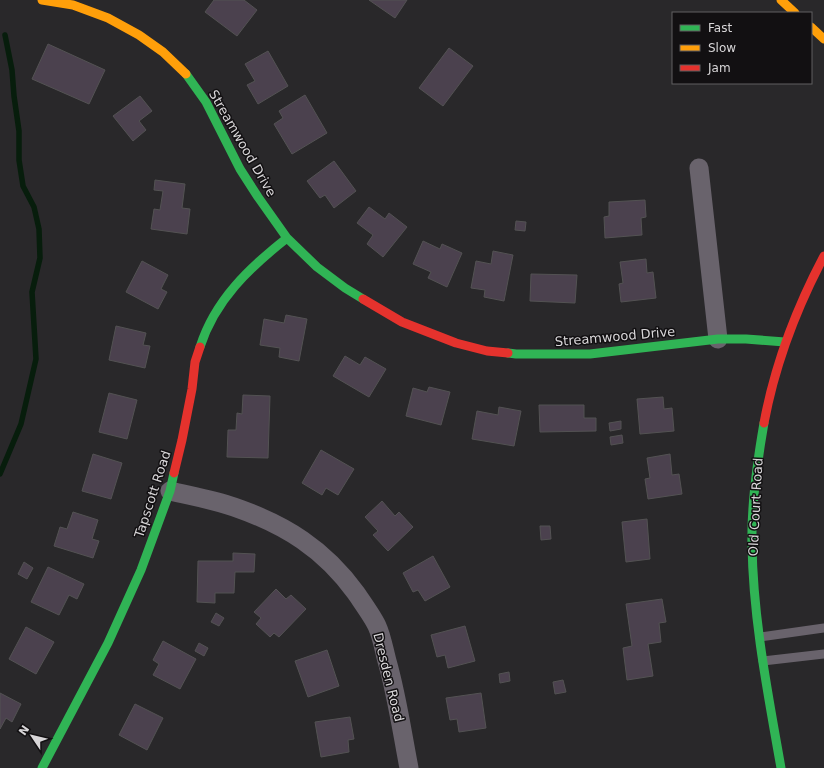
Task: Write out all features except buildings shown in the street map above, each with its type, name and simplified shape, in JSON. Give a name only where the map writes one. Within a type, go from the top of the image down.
[{"type":"main road","name":"Streamwood Drive","points":[[42,0],[73,6],[108,18],[140,35],[163,52],[184,71],[206,102],[240,169],[287,238],[317,267],[345,288],[402,322],[456,343],[487,351],[516,354],[590,354],[718,339],[746,339],[785,342]]},
{"type":"main road","points":[[781,0],[794,12]]},
{"type":"main road","points":[[812,28],[824,39]]},
{"type":"main road","name":"Tapscott Road","points":[[42,768],[108,643],[141,570],[170,491],[192,389],[195,362],[203,337],[218,308],[236,284],[261,259],[287,238]]},
{"type":"main road","name":"Old Court Road","points":[[781,768],[763,661],[756,605],[752,555],[753,500],[759,447],[770,393],[785,342],[805,293],[824,256]]},
{"type":"street","points":[[699,168],[718,339]]},
{"type":"street","name":"Dresden Road","points":[[170,491],[233,507],[261,517],[306,542],[326,558],[345,578],[377,626],[393,681],[409,768]]},
{"type":"lane","points":[[760,637],[824,628]]},
{"type":"lane","points":[[763,661],[824,654]]},
{"type":"waterway","points":[[0,474],[21,424],[36,359],[32,292],[40,258],[39,229],[34,207],[23,186],[19,160],[19,131],[12,70],[5,35]]},
{"type":"traffic: fast","points":[[186,74],[206,102],[240,169],[287,238],[317,267],[345,288],[363,299]]},
{"type":"traffic: fast","points":[[200,347],[206,330],[215,314],[235,286],[259,261],[287,238]]},
{"type":"traffic: fast","points":[[508,353],[590,354],[718,339],[746,339],[785,342]]},
{"type":"traffic: fast","points":[[764,423],[754,499],[752,529],[753,572],[758,628],[781,768]]},
{"type":"traffic: fast","points":[[42,768],[108,643],[141,570],[170,491],[174,473]]},
{"type":"traffic: slow","points":[[42,0],[73,5],[108,18],[139,35],[163,52],[186,74]]},
{"type":"traffic: slow","points":[[781,0],[794,12]]},
{"type":"traffic: slow","points":[[812,28],[824,39]]},
{"type":"traffic: jam","points":[[764,423],[780,358],[804,296],[824,256]]},
{"type":"traffic: jam","points":[[363,299],[402,322],[456,343],[487,351],[508,353]]},
{"type":"traffic: jam","points":[[174,473],[192,389],[195,362],[200,347]]}]
